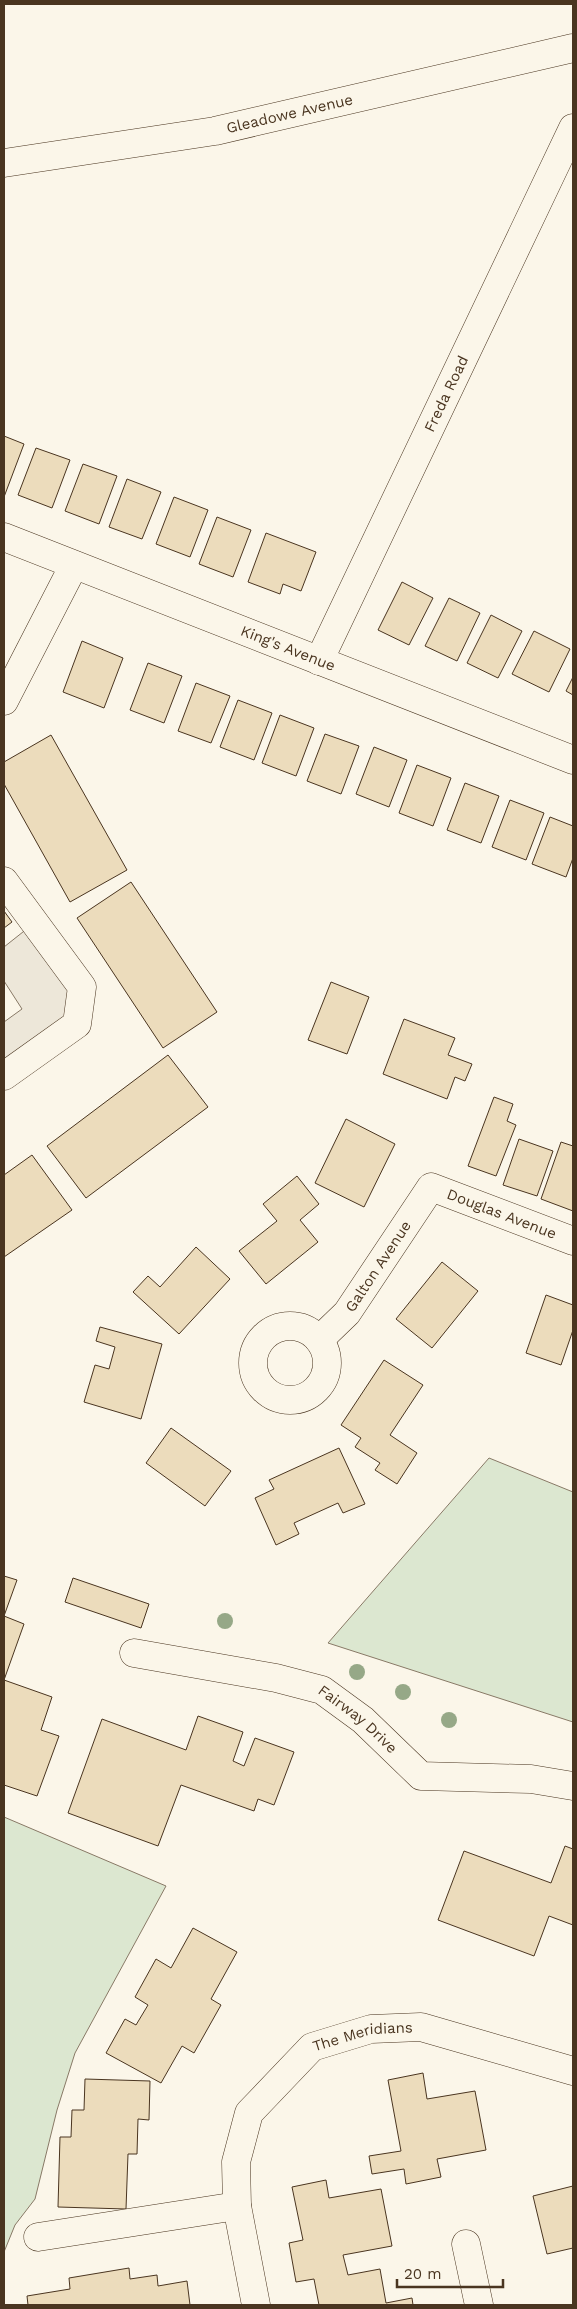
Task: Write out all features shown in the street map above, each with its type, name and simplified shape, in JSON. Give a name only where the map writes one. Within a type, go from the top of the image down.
[{"type":"street","name":"Gleadowe Avenue","points":[[4,164],[215,130],[573,48]]},
{"type":"street","name":"Freda Road","points":[[319,660],[573,128]]},
{"type":"street","name":"King's Avenue","points":[[4,537],[573,760]]},
{"type":"street","points":[[4,701],[74,565]]},
{"type":"street","points":[[4,881],[82,987],[77,1024],[4,1076]]},
{"type":"street","name":"Douglas Avenue","points":[[431,1187],[573,1241]]},
{"type":"street","name":"Galton Avenue","points":[[319,1340],[347,1314],[431,1187]]},
{"type":"street","name":"Fairway Drive","points":[[134,1653],[276,1678],[322,1690],[363,1720],[421,1776],[531,1779],[573,1786]]},
{"type":"street","name":"The Meridians","points":[[256,2305],[237,2206],[236,2162],[249,2112],[272,2086],[312,2047],[371,2029],[421,2027],[573,2071]]},
{"type":"street","points":[[38,2237],[237,2206]]},
{"type":"street","points":[[466,2244],[479,2305]]},
{"type":"green space","points":[[489,1458],[573,1492],[573,1722],[328,1643]]},
{"type":"green space","points":[[4,1817],[166,1886],[75,2053],[57,2110],[35,2199],[15,2225],[4,2252]]},
{"type":"shaded area","points":[[33,924],[74,988],[71,1021],[4,1070],[4,1022],[22,1009],[4,981],[4,947]]},
{"type":"building","points":[[4,436],[24,444],[4,497]]},
{"type":"building","points":[[36,448],[70,460],[52,508],[18,495]]},
{"type":"building","points":[[83,464],[117,476],[99,524],[65,511]]},
{"type":"building","points":[[127,479],[161,492],[142,539],[109,527]]},
{"type":"building","points":[[174,497],[208,510],[190,557],[156,544]]},
{"type":"building","points":[[217,517],[251,530],[233,577],[199,564]]},
{"type":"building","points":[[266,533],[316,552],[301,591],[283,584],[280,594],[248,582]]},
{"type":"building","points":[[402,582],[433,598],[409,645],[378,630]]},
{"type":"building","points":[[449,598],[480,613],[457,661],[425,646]]},
{"type":"building","points":[[491,615],[522,631],[498,678],[467,663]]},
{"type":"building","points":[[534,631],[570,649],[549,692],[512,674]]},
{"type":"building","points":[[82,641],[123,658],[104,708],[63,692]]},
{"type":"building","points":[[148,663],[182,676],[164,723],[130,710]]},
{"type":"building","points":[[573,677],[573,695],[566,691]]},
{"type":"building","points":[[196,683],[230,696],[211,743],[178,731]]},
{"type":"building","points":[[238,700],[272,713],[254,760],[220,747]]},
{"type":"building","points":[[280,715],[314,728],[296,776],[262,763]]},
{"type":"building","points":[[325,734],[359,746],[341,794],[307,781]]},
{"type":"building","points":[[51,735],[127,870],[70,902],[4,784],[4,762]]},
{"type":"building","points":[[374,747],[407,760],[389,807],[356,794]]},
{"type":"building","points":[[417,765],[451,778],[433,826],[399,813]]},
{"type":"building","points":[[465,783],[499,796],[481,843],[447,830]]},
{"type":"building","points":[[510,800],[544,813],[526,860],[492,847]]},
{"type":"building","points":[[550,817],[573,826],[573,858],[566,877],[532,864]]},
{"type":"building","points":[[131,882],[217,1012],[163,1048],[77,918]]},
{"type":"building","points":[[4,911],[12,922],[4,928]]},
{"type":"building","points":[[331,982],[369,997],[347,1054],[308,1040]]},
{"type":"building","points":[[404,1019],[455,1038],[448,1055],[472,1064],[465,1081],[455,1077],[447,1099],[383,1074]]},
{"type":"building","points":[[168,1055],[208,1107],[86,1198],[47,1146]]},
{"type":"building","points":[[494,1097],[513,1104],[507,1121],[516,1125],[496,1176],[468,1166]]},
{"type":"building","points":[[346,1119],[395,1144],[364,1207],[315,1183]]},
{"type":"building","points":[[519,1139],[553,1151],[537,1196],[503,1185]]},
{"type":"building","points":[[561,1142],[573,1146],[573,1211],[541,1199]]},
{"type":"building","points":[[32,1155],[72,1210],[4,1257],[4,1175]]},
{"type":"building","points":[[297,1176],[319,1204],[300,1220],[318,1242],[266,1284],[239,1251],[277,1221],[263,1204]]},
{"type":"building","points":[[196,1247],[230,1279],[179,1334],[133,1292],[148,1276],[160,1287]]},
{"type":"building","points":[[442,1262],[478,1291],[432,1348],[396,1319]]},
{"type":"building","points":[[546,1295],[573,1305],[573,1330],[561,1365],[526,1353]]},
{"type":"building","points":[[100,1327],[162,1344],[141,1419],[84,1402],[95,1365],[109,1369],[115,1347],[96,1341]]},
{"type":"building","points":[[384,1360],[423,1385],[390,1435],[417,1453],[397,1484],[375,1470],[380,1463],[355,1447],[361,1438],[341,1425]]},
{"type":"building","points":[[171,1428],[231,1471],[205,1506],[146,1463]]},
{"type":"building","points":[[339,1448],[365,1504],[343,1513],[338,1503],[294,1523],[299,1534],[276,1545],[255,1498],[274,1489],[269,1480]]},
{"type":"building","points":[[4,1576],[17,1580],[4,1616]]},
{"type":"building","points":[[73,1578],[149,1604],[141,1628],[65,1602]]},
{"type":"building","points":[[4,1616],[24,1624],[4,1680]]},
{"type":"building","points":[[4,1680],[52,1697],[41,1730],[59,1736],[37,1796],[4,1785]]},
{"type":"building","points":[[198,1716],[243,1732],[233,1761],[244,1766],[255,1738],[294,1752],[274,1805],[258,1799],[254,1811],[181,1785],[158,1846],[68,1813],[102,1719],[186,1750]]},
{"type":"building","points":[[565,1846],[573,1849],[573,1925],[549,1916],[534,1956],[438,1920],[464,1851],[551,1883]]},
{"type":"building","points":[[193,1928],[237,1952],[211,1999],[221,2005],[194,2053],[182,2046],[161,2083],[106,2053],[125,2019],[136,2025],[148,2005],[135,1997],[156,1959],[171,1968]]},
{"type":"building","points":[[423,2073],[427,2099],[475,2091],[486,2150],[437,2159],[441,2177],[406,2184],[404,2169],[372,2174],[369,2156],[401,2151],[388,2080]]},
{"type":"building","points":[[85,2079],[150,2081],[149,2120],[138,2119],[137,2154],[128,2154],[126,2209],[58,2207],[60,2137],[71,2137],[72,2110],[84,2110]]},
{"type":"building","points":[[326,2180],[329,2198],[381,2189],[392,2246],[343,2255],[348,2275],[380,2269],[386,2303],[412,2298],[413,2305],[319,2305],[314,2279],[296,2282],[289,2243],[303,2240],[292,2187]]},
{"type":"building","points":[[573,2186],[573,2248],[547,2254],[533,2196]]},
{"type":"building","points":[[129,2268],[130,2279],[157,2275],[158,2286],[187,2281],[190,2305],[28,2305],[27,2296],[70,2289],[69,2278]]}]
